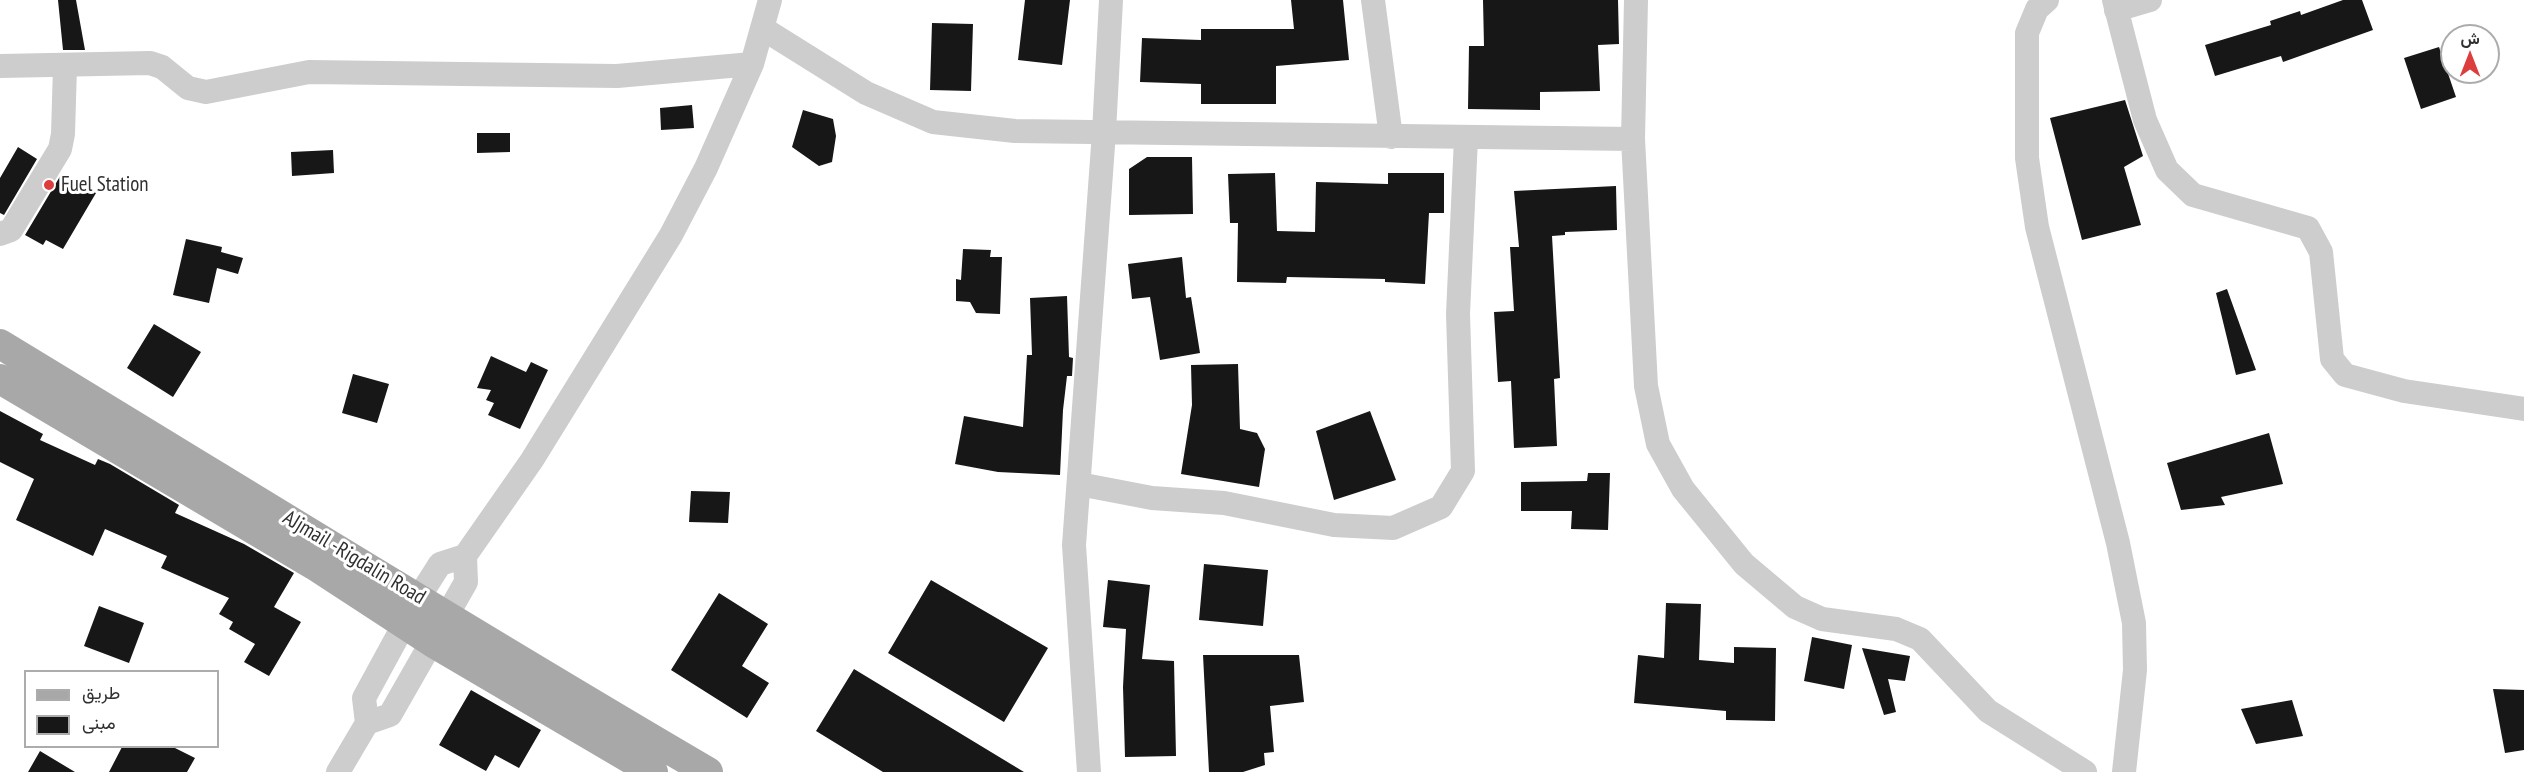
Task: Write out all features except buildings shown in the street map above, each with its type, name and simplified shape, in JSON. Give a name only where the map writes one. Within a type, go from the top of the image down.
[{"type":"main road","name":"AJjmail -Rigdalin Road","points":[[0,344],[411,610],[432,642],[653,772]]},
{"type":"main road","name":"AJjmail -Rigdalin Road","points":[[0,379],[314,565],[411,610],[449,616],[510,656],[708,772]]},
{"type":"street","points":[[367,723],[390,715],[449,616],[466,582],[465,556],[532,460],[671,235],[706,168],[752,64],[770,0]]},
{"type":"street","points":[[1089,772],[1074,545],[1104,132],[1111,0]]},
{"type":"street","points":[[1373,0],[1390,137]]},
{"type":"street","points":[[1636,0],[1633,139],[1646,386],[1658,444],[1683,489],[1744,564],[1795,607],[1822,619],[1896,629],[1920,639],[1988,711],[2085,772]]},
{"type":"street","points":[[2047,0],[2037,9],[2027,33],[2027,158],[2037,227],[2118,543],[2134,623],[2135,670],[2124,772]]},
{"type":"street","points":[[2150,0],[2115,5],[2145,120],[2167,170],[2193,195],[2308,228],[2321,252],[2332,359],[2345,375],[2404,391],[2524,409]]},
{"type":"street","points":[[762,28],[866,93],[933,122],[1015,131],[1633,139]]},
{"type":"street","points":[[0,66],[150,63],[162,67],[188,88],[206,92],[309,72],[617,76],[752,64]]},
{"type":"street","points":[[0,234],[11,230],[60,149],[63,134],[65,66]]},
{"type":"street","points":[[1078,484],[1152,498],[1224,503],[1334,525],[1393,528],[1441,507],[1463,471],[1458,314],[1466,138]]},
{"type":"street","points":[[338,772],[367,723],[364,698],[411,610],[440,564],[465,556]]},
{"type":"place","name":"Fuel Station","points":[[49,185]]}]
